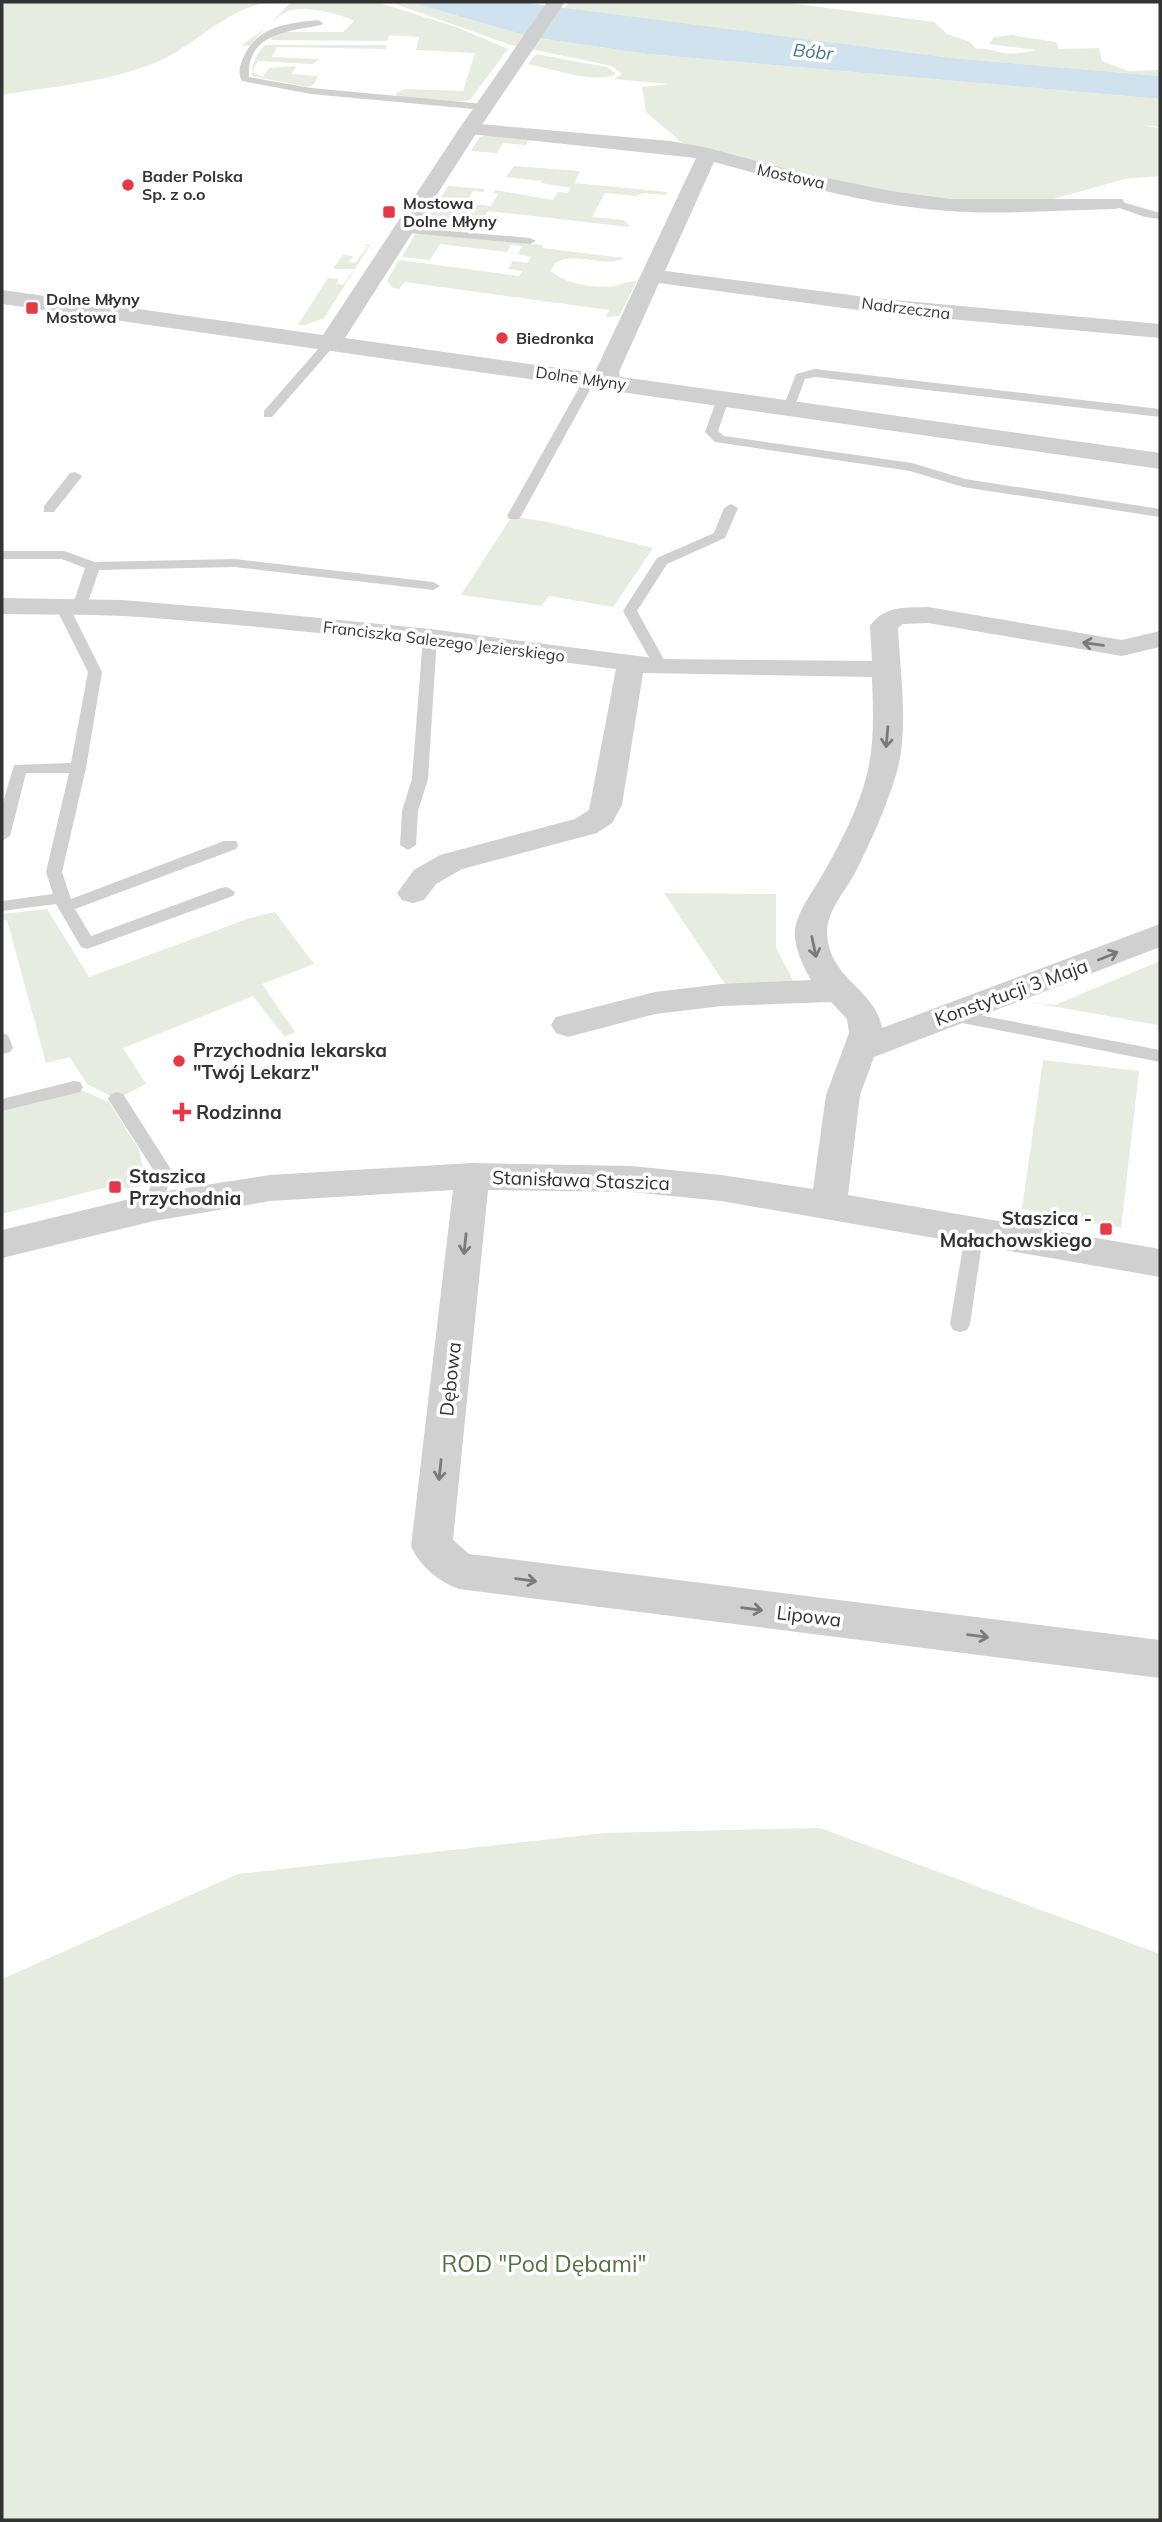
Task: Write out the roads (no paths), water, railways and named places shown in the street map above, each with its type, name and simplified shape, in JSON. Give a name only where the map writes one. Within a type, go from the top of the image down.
[{"type":"street","points":[[330,343],[402,230],[556,2]]},
{"type":"street","name":"Mostowa","points":[[469,129],[670,147],[708,154],[795,178],[891,197],[939,203],[984,206],[1115,203]]},
{"type":"street","points":[[599,380],[607,372],[654,275],[708,154]]},
{"type":"street","name":"Nadrzeczna","points":[[654,275],[887,306],[1160,331]]},
{"type":"street","name":"Dolne Młyny","points":[[2,297],[1160,461]]},
{"type":"street","name":"Franciszka Salezego Jezierskiego","points":[[2,606],[161,611],[430,637],[661,667],[886,669]]},
{"type":"street","points":[[829,1204],[843,1095],[866,1033],[863,1015],[837,990],[818,962],[811,930],[819,905],[838,876],[863,825],[882,774],[888,726],[884,625],[896,616],[928,615],[1122,648],[1160,639]]},
{"type":"street","points":[[413,893],[425,877],[452,862],[586,826],[601,816],[609,795],[631,664]]},
{"type":"street","name":"Konstytucji 3 Maja","points":[[861,1049],[1160,935]]},
{"type":"street","points":[[568,1025],[654,1003],[722,995],[837,990]]},
{"type":"street","name":"Stanisława Staszica","points":[[2,1244],[155,1207],[270,1188],[472,1176],[631,1179],[721,1188],[829,1204],[1160,1263]]},
{"type":"street","name":"Dębowa","points":[[459,1571],[432,1546],[472,1176]]},
{"type":"street","name":"Lipowa","points":[[459,1571],[1160,1658]]},
{"type":"lane","points":[[318,23],[281,28],[262,36],[247,59],[243,73],[245,79],[324,93],[484,107]]},
{"type":"lane","points":[[1115,203],[1160,216]]},
{"type":"lane","points":[[402,230],[530,241]]},
{"type":"lane","points":[[268,414],[330,343]]},
{"type":"lane","points":[[789,408],[800,377],[815,373],[1160,414]]},
{"type":"lane","points":[[300,375],[305,396]]},
{"type":"lane","points":[[514,516],[599,380]]},
{"type":"lane","points":[[723,399],[711,432],[720,439],[912,467],[963,483],[1160,513]]},
{"type":"lane","points":[[49,509],[75,476]]},
{"type":"lane","points":[[661,667],[630,611],[662,561],[720,535],[731,508]]},
{"type":"lane","points":[[2,555],[64,555],[93,566],[235,563],[433,586]]},
{"type":"lane","points":[[93,566],[71,608],[95,672],[78,768],[54,872],[64,903],[87,943],[227,892]]},
{"type":"lane","points":[[408,845],[410,811],[419,779],[430,637]]},
{"type":"lane","points":[[2,836],[19,768],[78,768]]},
{"type":"lane","points":[[2,906],[64,903],[230,845]]},
{"type":"lane","points":[[947,1015],[1160,1056]]},
{"type":"lane","points":[[2,1105],[74,1087]]},
{"type":"lane","points":[[117,1099],[163,1171],[155,1207]]},
{"type":"lane","points":[[960,1324],[975,1229]]},
{"type":"water","name":"Bóbr","points":[[410,2],[519,2],[952,58],[1160,76],[1160,99],[647,54],[531,37]]},
{"type":"place","name":"Bader Polska Sp. z o.o","points":[[128,185]]},
{"type":"place","name":"Mostowa Dolne Młyny","points":[[389,212]]},
{"type":"place","name":"Dolne Młyny Mostowa","points":[[32,308]]},
{"type":"place","name":"Biedronka","points":[[502,338]]},
{"type":"place","name":"Przychodnia lekarska \"Twój Lekarz\"","points":[[179,1061]]},
{"type":"place","name":"Rodzinna","points":[[182,1112]]},
{"type":"place","name":"Staszica Przychodnia","points":[[115,1187]]},
{"type":"place","name":"Staszica - Małachowskiego","points":[[1106,1229]]},
{"type":"park label","name":"ROD \"Pod Dębami\"","points":[[544,2264]]}]
